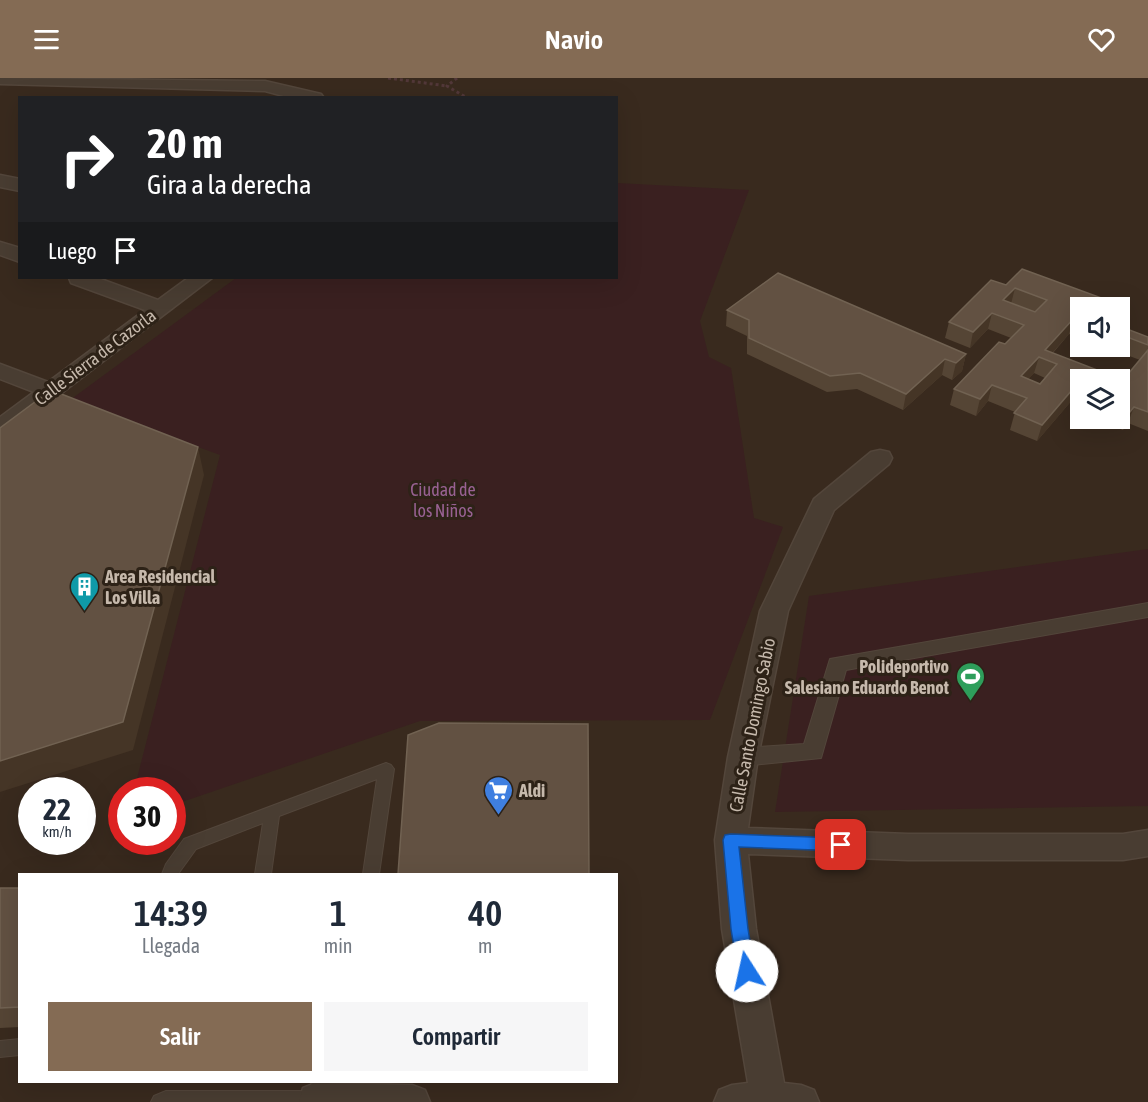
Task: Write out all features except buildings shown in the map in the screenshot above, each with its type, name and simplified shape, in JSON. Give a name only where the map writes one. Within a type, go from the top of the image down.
[{"type":"street","points":[[0,79],[134,84],[296,96]]},
{"type":"street","points":[[122,96],[134,84]]},
{"type":"street","points":[[0,181],[18,185]]},
{"type":"street","points":[[0,248],[18,255]]},
{"type":"street","name":"Calle Sierra de Cazorla","points":[[82,279],[161,308]]},
{"type":"street","name":"Calle Sierra de Cazorla","points":[[0,429],[200,279]]},
{"type":"street","points":[[0,371],[51,391]]},
{"type":"street","name":"Calle Santo Domingo Sabio","points":[[779,1101],[739,929],[731,840],[743,757],[774,611],[823,505],[880,458]]},
{"type":"street","points":[[743,757],[813,752],[837,664],[1148,610]]},
{"type":"street","points":[[731,840],[908,847],[1123,847],[1148,843]]},
{"type":"street","points":[[318,1091],[412,1102]]},
{"type":"street","points":[[732,1102],[779,1101]]},
{"type":"lane","points":[[170,873],[190,844],[386,769],[371,873]]},
{"type":"lane","points":[[263,873],[272,812]]},
{"type":"lane","points":[[0,1049],[18,1047]]},
{"type":"lane","points":[[160,1102],[318,1091]]},
{"type":"path","points":[[388,78],[447,86],[464,96]]},
{"type":"path","points":[[447,86],[458,78]]},
{"type":"green space","name":"Ciudad de los Niños","points":[[618,183],[749,190],[700,321],[709,357],[731,368],[754,518],[783,527],[710,720],[420,721],[186,801],[186,777],[137,777],[220,455],[70,400],[235,279],[618,279]]},
{"type":"green space","name":"Polideportivo Salesiano Eduardo Benot","points":[[1148,549],[1148,806],[775,812],[809,596]]},
{"type":"place","name":"Area Residencial Los Villa","points":[[84,612]]},
{"type":"place","name":"Polideportivo Salesiano Eduardo Benot","points":[[970,702]]},
{"type":"place","name":"Aldi","points":[[498,816]]},
{"type":"route","points":[[747,971],[739,929],[731,840],[841,845]]}]
